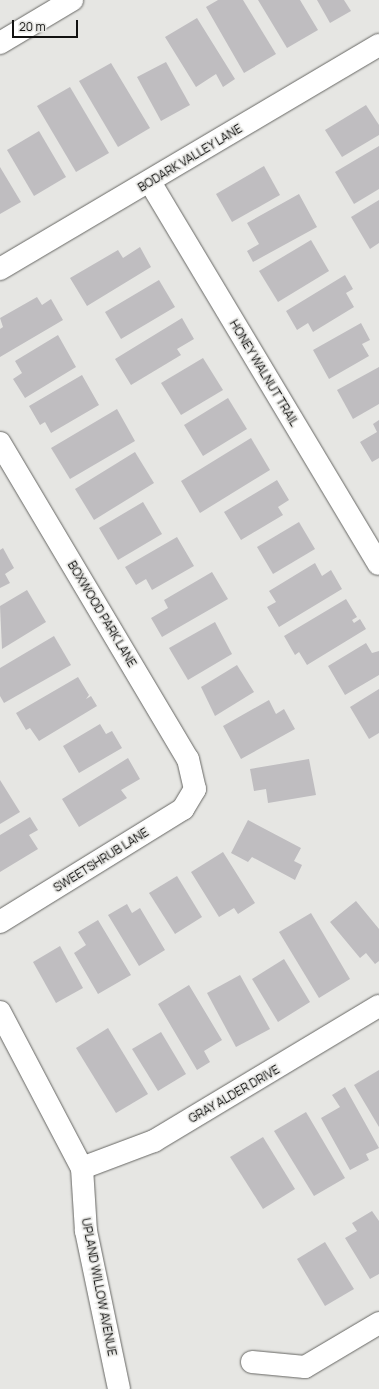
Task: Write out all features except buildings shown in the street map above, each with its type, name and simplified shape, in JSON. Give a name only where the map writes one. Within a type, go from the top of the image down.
[{"type":"street","points":[[0,43],[72,0]]},
{"type":"street","name":"BODARK VALLEY LANE","points":[[0,269],[150,182],[379,45]]},
{"type":"street","name":"HONEY WALNUT TRAIL","points":[[150,182],[379,564]]},
{"type":"street","name":"BOXWOOD PARK LANE","points":[[0,443],[188,759],[195,789]]},
{"type":"street","name":"SWEETSHRUB LANE","points":[[0,922],[183,809],[195,789]]},
{"type":"street","name":"GRAY ALDER DRIVE","points":[[82,1168],[154,1140],[379,1006]]},
{"type":"street","name":"UPLAND WILLOW AVENUE","points":[[0,1012],[82,1168],[86,1231],[119,1389]]},
{"type":"street","points":[[252,1362],[305,1367],[379,1323]]}]
